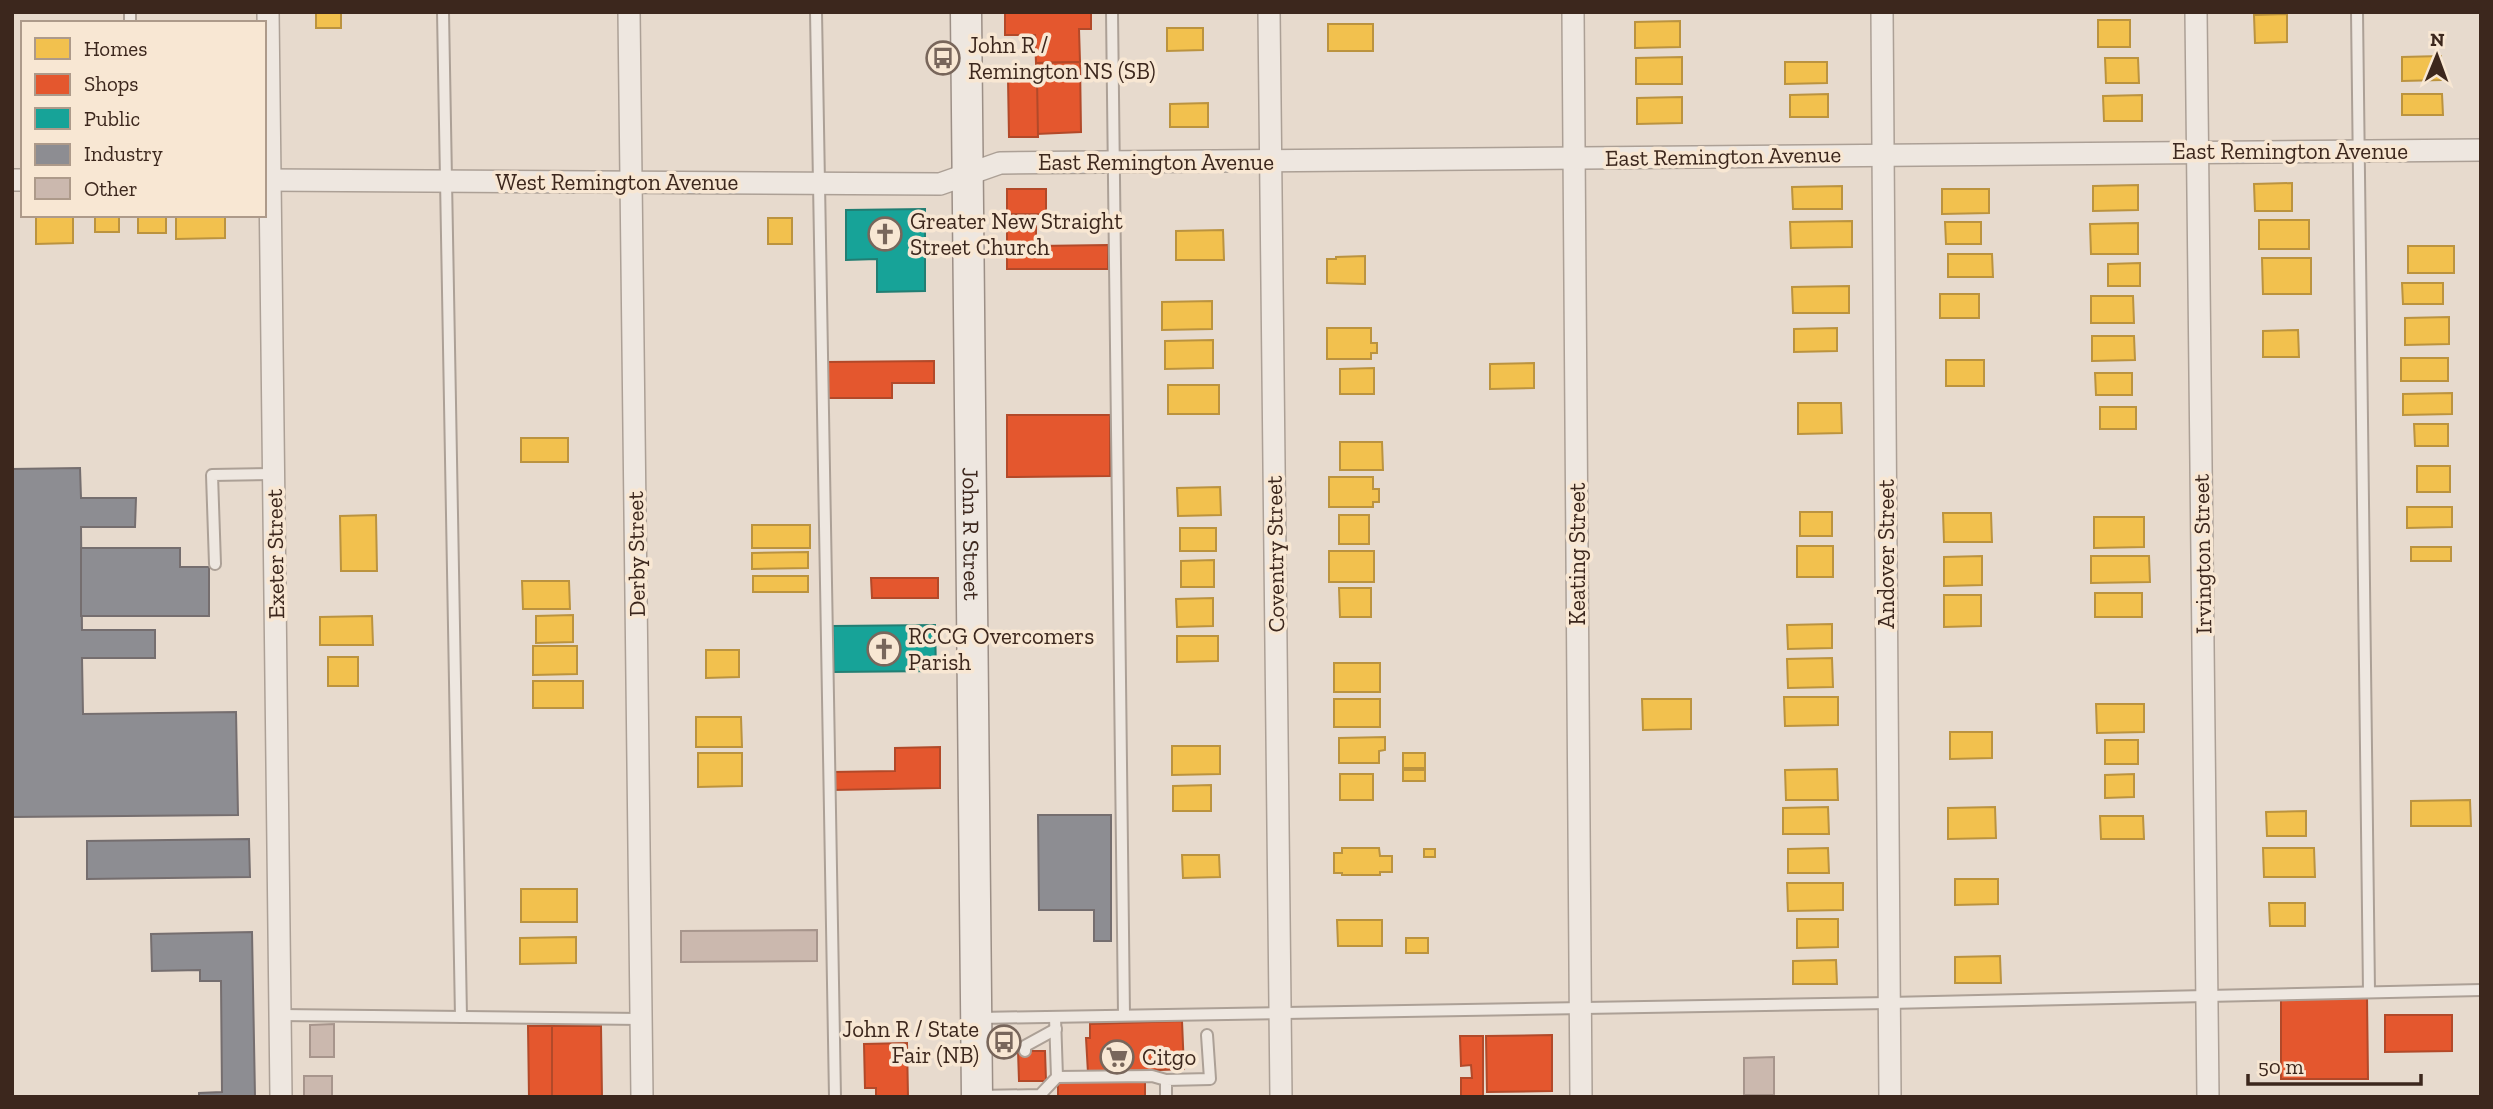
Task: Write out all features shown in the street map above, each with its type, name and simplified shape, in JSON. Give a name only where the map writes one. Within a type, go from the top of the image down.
[{"type":"main road","name":"John R Street","points":[[966,12],[977,1096]]},
{"type":"street","name":"Exeter Street","points":[[268,12],[267,180],[274,474],[281,1097]]},
{"type":"street","name":"Derby Street","points":[[629,12],[642,1097]]},
{"type":"street","name":"Coventry Street","points":[[1269,12],[1281,1097]]},
{"type":"street","name":"Keating Street","points":[[1573,12],[1581,1097]]},
{"type":"street","name":"Andover Street","points":[[1882,12],[1889,1097]]},
{"type":"street","name":"Irvington Street","points":[[2196,12],[2208,1097]]},
{"type":"street","name":"East Remington Avenue","points":[[967,174],[1000,163],[2481,150]]},
{"type":"street","name":"West Remington Avenue","points":[[267,180],[940,184],[967,174]]},
{"type":"lane","points":[[443,12],[461,1017]]},
{"type":"lane","points":[[816,12],[835,1097]]},
{"type":"lane","points":[[1112,12],[1124,1015]]},
{"type":"lane","points":[[2357,12],[2369,992]]},
{"type":"lane","points":[[215,564],[212,475],[274,474]]},
{"type":"lane","points":[[976,1018],[1055,1023],[1124,1015],[2481,990]]},
{"type":"lane","points":[[280,1015],[641,1019]]},
{"type":"lane","points":[[1025,1051],[1025,1046],[1039,1038],[1055,1023]]},
{"type":"lane","points":[[1040,1096],[1057,1077],[1055,1023]]},
{"type":"lane","points":[[1057,1077],[1152,1076],[1166,1080],[1210,1079],[1208,1035]]},
{"type":"lane","points":[[1039,1038],[1039,1051]]},
{"type":"lane","points":[[1166,1080],[1166,1097]]},
{"type":"lane","points":[[1026,1081],[1026,1095]]},
{"type":"lane","points":[[1040,1081],[1040,1096]]},
{"type":"lane","points":[[977,1096],[1040,1096]]},
{"type":"building: Homes","points":[[316,12],[341,12],[341,28],[316,28]]},
{"type":"building: Homes","points":[[2287,14],[2287,42],[2255,43],[2254,15]]},
{"type":"building: Homes","points":[[2098,20],[2130,20],[2130,47],[2098,47]]},
{"type":"building: Homes","points":[[1680,21],[1680,47],[1635,48],[1635,22]]},
{"type":"building: Homes","points":[[1328,24],[1373,24],[1373,51],[1328,51]]},
{"type":"building: Homes","points":[[1167,28],[1203,28],[1203,50],[1167,51]]},
{"type":"building: Homes","points":[[2441,56],[2441,80],[2402,81],[2402,57]]},
{"type":"building: Homes","points":[[1682,57],[1682,84],[1636,84],[1636,58]]},
{"type":"building: Homes","points":[[2105,58],[2138,58],[2139,83],[2106,83]]},
{"type":"building: Homes","points":[[1785,62],[1827,62],[1827,83],[1785,84]]},
{"type":"building: Homes","points":[[1828,94],[1828,117],[1790,117],[1790,95]]},
{"type":"building: Homes","points":[[2402,94],[2442,94],[2443,115],[2402,115]]},
{"type":"building: Homes","points":[[2142,95],[2142,121],[2104,121],[2103,96]]},
{"type":"building: Homes","points":[[1682,97],[1682,123],[1637,124],[1637,98]]},
{"type":"building: Homes","points":[[1208,103],[1208,127],[1170,127],[1170,104]]},
{"type":"building: Homes","points":[[2292,183],[2292,211],[2255,211],[2254,184]]},
{"type":"building: Homes","points":[[2138,185],[2138,210],[2093,211],[2093,186]]},
{"type":"building: Homes","points":[[1842,186],[1842,209],[1793,209],[1792,187]]},
{"type":"building: Homes","points":[[1942,189],[1989,189],[1989,213],[1942,214]]},
{"type":"building: Homes","points":[[36,217],[73,217],[73,243],[36,244]]},
{"type":"building: Homes","points":[[95,217],[119,217],[119,232],[95,232]]},
{"type":"building: Homes","points":[[138,217],[166,217],[166,233],[138,233]]},
{"type":"building: Homes","points":[[176,217],[225,217],[225,238],[176,239]]},
{"type":"building: Homes","points":[[768,218],[792,218],[792,244],[768,244]]},
{"type":"building: Homes","points":[[2259,220],[2309,220],[2309,249],[2259,249]]},
{"type":"building: Homes","points":[[1852,221],[1852,247],[1791,248],[1790,222]]},
{"type":"building: Homes","points":[[1945,222],[1981,222],[1981,244],[1946,244]]},
{"type":"building: Homes","points":[[2138,223],[2138,254],[2091,254],[2090,224]]},
{"type":"building: Homes","points":[[1223,230],[1224,260],[1176,260],[1176,231]]},
{"type":"building: Homes","points":[[2408,246],[2454,246],[2454,273],[2408,273]]},
{"type":"building: Homes","points":[[1948,254],[1992,254],[1993,277],[1948,277]]},
{"type":"building: Homes","points":[[1365,256],[1365,284],[1327,283],[1327,259]]},
{"type":"building: Homes","points":[[2262,258],[2311,258],[2311,294],[2263,294]]},
{"type":"building: Homes","points":[[2140,263],[2140,286],[2108,286],[2108,264]]},
{"type":"building: Homes","points":[[2402,283],[2443,283],[2443,304],[2403,304]]},
{"type":"building: Homes","points":[[1849,286],[1849,313],[1793,313],[1792,287]]},
{"type":"building: Homes","points":[[1940,294],[1979,294],[1979,318],[1940,318]]},
{"type":"building: Homes","points":[[2091,296],[2133,296],[2134,323],[2091,323]]},
{"type":"building: Homes","points":[[1212,301],[1212,329],[1162,330],[1162,302]]},
{"type":"building: Homes","points":[[2449,317],[2449,344],[2405,345],[2405,318]]},
{"type":"building: Homes","points":[[1327,328],[1371,328],[1371,343],[1377,343],[1377,353],[1371,353],[1371,359],[1327,359]]},
{"type":"building: Homes","points":[[1837,328],[1837,351],[1794,352],[1794,329]]},
{"type":"building: Homes","points":[[2298,330],[2299,357],[2263,357],[2263,331]]},
{"type":"building: Homes","points":[[2092,336],[2134,336],[2135,360],[2092,361]]},
{"type":"building: Homes","points":[[1213,340],[1213,368],[1165,369],[1165,341]]},
{"type":"building: Homes","points":[[2401,358],[2448,358],[2448,381],[2401,381]]},
{"type":"building: Homes","points":[[1946,360],[1984,360],[1984,386],[1946,386]]},
{"type":"building: Homes","points":[[1534,363],[1534,388],[1490,389],[1490,364]]},
{"type":"building: Homes","points":[[1374,368],[1374,394],[1340,394],[1340,369]]},
{"type":"building: Homes","points":[[2095,373],[2132,373],[2132,395],[2096,395]]},
{"type":"building: Homes","points":[[1168,385],[1219,385],[1219,414],[1168,414]]},
{"type":"building: Homes","points":[[2452,393],[2452,414],[2403,415],[2403,394]]},
{"type":"building: Homes","points":[[1798,403],[1841,403],[1842,433],[1798,434]]},
{"type":"building: Homes","points":[[2100,407],[2136,407],[2136,429],[2100,429]]},
{"type":"building: Homes","points":[[2414,424],[2448,424],[2448,446],[2415,446]]},
{"type":"building: Homes","points":[[521,438],[568,438],[568,462],[521,462]]},
{"type":"building: Homes","points":[[1340,442],[1382,442],[1383,470],[1340,470]]},
{"type":"building: Homes","points":[[2417,466],[2450,466],[2450,492],[2417,492]]},
{"type":"building: Homes","points":[[1329,477],[1373,477],[1373,489],[1379,489],[1379,502],[1373,502],[1373,507],[1329,507]]},
{"type":"building: Homes","points":[[1220,487],[1221,515],[1178,516],[1177,488]]},
{"type":"building: Homes","points":[[2407,507],[2452,507],[2452,527],[2407,528]]},
{"type":"building: Homes","points":[[1800,512],[1832,512],[1832,536],[1800,536]]},
{"type":"building: Homes","points":[[1943,513],[1991,513],[1992,542],[1944,542]]},
{"type":"building: Homes","points":[[376,515],[377,571],[341,571],[340,516]]},
{"type":"building: Homes","points":[[1339,515],[1369,515],[1369,544],[1339,544]]},
{"type":"building: Homes","points":[[2094,517],[2144,517],[2144,547],[2094,548]]},
{"type":"building: Homes","points":[[752,525],[810,525],[810,548],[752,548]]},
{"type":"building: Homes","points":[[1180,528],[1216,528],[1216,551],[1180,551]]},
{"type":"building: Homes","points":[[1797,546],[1833,546],[1833,577],[1797,577]]},
{"type":"building: Homes","points":[[2411,547],[2451,547],[2451,561],[2411,561]]},
{"type":"building: Homes","points":[[1329,551],[1374,551],[1374,582],[1329,582]]},
{"type":"building: Homes","points":[[808,552],[808,568],[752,569],[752,553]]},
{"type":"building: Homes","points":[[1982,556],[1982,585],[1944,586],[1944,557]]},
{"type":"building: Homes","points":[[2091,556],[2149,556],[2150,582],[2091,583]]},
{"type":"building: Homes","points":[[1214,560],[1214,587],[1181,587],[1181,561]]},
{"type":"building: Homes","points":[[753,576],[808,576],[808,592],[753,592]]},
{"type":"building: Homes","points":[[522,581],[569,581],[570,609],[523,609]]},
{"type":"building: Homes","points":[[1339,588],[1371,588],[1371,617],[1340,617]]},
{"type":"building: Homes","points":[[2095,593],[2142,593],[2142,617],[2095,617]]},
{"type":"building: Homes","points":[[1944,595],[1981,595],[1981,626],[1944,627]]},
{"type":"building: Homes","points":[[1213,598],[1213,626],[1177,627],[1176,599]]},
{"type":"building: Homes","points":[[573,615],[573,642],[536,643],[536,616]]},
{"type":"building: Homes","points":[[372,616],[373,645],[320,645],[320,617]]},
{"type":"building: Homes","points":[[1832,624],[1832,648],[1788,649],[1787,625]]},
{"type":"building: Homes","points":[[1177,636],[1218,636],[1218,661],[1177,662]]},
{"type":"building: Homes","points":[[533,646],[577,646],[577,674],[533,675]]},
{"type":"building: Homes","points":[[706,650],[739,650],[739,677],[706,678]]},
{"type":"building: Homes","points":[[328,657],[358,657],[358,686],[328,686]]},
{"type":"building: Homes","points":[[1832,658],[1833,687],[1788,688],[1787,659]]},
{"type":"building: Homes","points":[[1334,663],[1380,663],[1380,692],[1334,692]]},
{"type":"building: Homes","points":[[533,681],[583,681],[583,708],[533,708]]},
{"type":"building: Homes","points":[[1784,697],[1838,697],[1838,725],[1785,726]]},
{"type":"building: Homes","points":[[1334,699],[1380,699],[1380,727],[1334,727]]},
{"type":"building: Homes","points":[[1642,699],[1691,699],[1691,729],[1643,730]]},
{"type":"building: Homes","points":[[2096,704],[2144,704],[2144,732],[2097,733]]},
{"type":"building: Homes","points":[[696,717],[741,717],[742,747],[696,747]]},
{"type":"building: Homes","points":[[1950,732],[1992,732],[1992,758],[1950,759]]},
{"type":"building: Homes","points":[[1385,737],[1385,750],[1379,751],[1379,763],[1339,763],[1339,738]]},
{"type":"building: Homes","points":[[2105,740],[2138,740],[2138,764],[2105,764]]},
{"type":"building: Homes","points":[[1172,746],[1220,746],[1220,774],[1172,775]]},
{"type":"building: Homes","points":[[698,753],[742,753],[742,786],[698,787]]},
{"type":"building: Homes","points":[[1403,753],[1425,753],[1425,768],[1403,768]]},
{"type":"building: Homes","points":[[1837,769],[1838,800],[1786,800],[1785,770]]},
{"type":"building: Homes","points":[[1403,770],[1425,770],[1425,781],[1403,781]]},
{"type":"building: Homes","points":[[1340,774],[1373,774],[1373,800],[1340,800]]},
{"type":"building: Homes","points":[[2134,774],[2134,797],[2105,798],[2105,775]]},
{"type":"building: Homes","points":[[1211,785],[1211,811],[1173,811],[1173,786]]},
{"type":"building: Homes","points":[[2470,800],[2471,826],[2411,826],[2411,801]]},
{"type":"building: Homes","points":[[1828,807],[1829,834],[1783,834],[1783,808]]},
{"type":"building: Homes","points":[[1995,807],[1996,838],[1948,839],[1948,808]]},
{"type":"building: Homes","points":[[2306,811],[2306,836],[2267,836],[2266,812]]},
{"type":"building: Homes","points":[[2100,816],[2143,816],[2144,839],[2101,839]]},
{"type":"building: Homes","points":[[1342,848],[1379,848],[1380,856],[1392,856],[1392,872],[1380,872],[1380,875],[1334,873],[1334,853],[1342,853]]},
{"type":"building: Homes","points":[[1828,848],[1829,873],[1788,873],[1788,849]]},
{"type":"building: Homes","points":[[2263,848],[2314,848],[2315,877],[2264,877]]},
{"type":"building: Homes","points":[[1424,849],[1435,849],[1435,857],[1424,857]]},
{"type":"building: Homes","points":[[1182,855],[1219,855],[1220,877],[1183,878]]},
{"type":"building: Homes","points":[[1955,879],[1998,879],[1998,904],[1955,905]]},
{"type":"building: Homes","points":[[1787,883],[1843,883],[1843,910],[1788,911]]},
{"type":"building: Homes","points":[[521,889],[577,889],[577,922],[521,922]]},
{"type":"building: Homes","points":[[2269,903],[2305,903],[2305,926],[2270,926]]},
{"type":"building: Homes","points":[[1797,919],[1838,919],[1838,947],[1797,948]]},
{"type":"building: Homes","points":[[1337,920],[1382,920],[1382,946],[1338,946]]},
{"type":"building: Homes","points":[[576,937],[576,963],[520,964],[520,938]]},
{"type":"building: Homes","points":[[1406,938],[1428,938],[1428,953],[1406,953]]},
{"type":"building: Homes","points":[[2000,956],[2001,983],[1955,983],[1955,957]]},
{"type":"building: Homes","points":[[1836,960],[1837,984],[1793,984],[1793,961]]},
{"type":"building: Shops","points":[[1005,12],[1091,12],[1091,29],[1079,29],[1080,62],[1036,63],[1035,35],[1005,35]]},
{"type":"building: Shops","points":[[1080,62],[1081,132],[1037,134],[1036,63]]},
{"type":"building: Shops","points":[[1037,78],[1038,137],[1009,137],[1008,79]]},
{"type":"building: Shops","points":[[1007,189],[1046,189],[1046,214],[1007,214]]},
{"type":"building: Shops","points":[[1007,226],[1036,226],[1036,246],[1108,245],[1108,269],[1007,269]]},
{"type":"building: Shops","points":[[934,361],[934,383],[892,383],[892,398],[828,398],[827,362]]},
{"type":"building: Shops","points":[[1007,415],[1110,415],[1110,476],[1007,477]]},
{"type":"building: Shops","points":[[871,578],[938,578],[938,598],[872,598]]},
{"type":"building: Shops","points":[[940,747],[940,788],[832,790],[832,772],[895,771],[895,748]]},
{"type":"building: Shops","points":[[2281,996],[2367,996],[2368,1079],[2281,1079]]},
{"type":"building: Shops","points":[[2385,1015],[2452,1015],[2452,1051],[2385,1052]]},
{"type":"building: Shops","points":[[1182,1021],[1184,1069],[1088,1073],[1086,1038],[1090,1038],[1090,1024]]},
{"type":"building: Shops","points":[[528,1026],[552,1026],[552,1097],[529,1097]]},
{"type":"building: Shops","points":[[552,1026],[601,1026],[602,1097],[552,1097]]},
{"type":"building: Shops","points":[[1552,1035],[1552,1091],[1487,1092],[1486,1036]]},
{"type":"building: Shops","points":[[1460,1036],[1483,1036],[1483,1097],[1461,1097],[1461,1078],[1472,1078],[1471,1065],[1461,1066]]},
{"type":"building: Shops","points":[[907,1043],[908,1097],[876,1097],[876,1088],[865,1088],[864,1044]]},
{"type":"building: Shops","points":[[1018,1051],[1045,1051],[1046,1081],[1019,1081]]},
{"type":"building: Shops","points":[[1145,1078],[1145,1097],[1058,1097],[1058,1079]]},
{"type":"building: Public","name":"Greater New Straight Street Church","points":[[925,209],[925,291],[877,292],[877,259],[846,260],[846,210]]},
{"type":"building: Public","name":"RCCG Overcomers Parish","points":[[935,625],[936,671],[834,672],[833,626]]},
{"type":"building: Industry","points":[[80,468],[81,498],[136,498],[135,527],[81,527],[82,630],[155,630],[155,658],[82,658],[83,714],[236,712],[238,815],[12,817],[12,469]]},
{"type":"building: Industry","points":[[81,548],[180,548],[180,567],[209,567],[209,616],[81,616]]},
{"type":"building: Industry","points":[[1038,815],[1111,815],[1111,941],[1094,941],[1094,910],[1039,910]]},
{"type":"building: Industry","points":[[249,839],[250,877],[87,879],[87,841]]},
{"type":"building: Industry","points":[[252,932],[255,1097],[199,1097],[199,1093],[222,1092],[221,981],[200,981],[200,970],[152,971],[151,934]]},
{"type":"building: Other","points":[[817,930],[817,961],[681,962],[681,931]]},
{"type":"building: Other","points":[[334,1024],[334,1057],[310,1057],[310,1025]]},
{"type":"building: Other","points":[[1774,1057],[1774,1095],[1744,1095],[1744,1058]]},
{"type":"building: Other","points":[[304,1076],[332,1076],[332,1097],[304,1097]]},
{"type":"place","name":"John R / Remington NS (SB)","points":[[943,58]]},
{"type":"place","name":"Greater New Straight Street Church","points":[[885,234]]},
{"type":"place","name":"RCCG Overcomers Parish","points":[[884,649]]},
{"type":"place","name":"John R / State Fair (NB)","points":[[1004,1042]]},
{"type":"place","name":"Citgo","points":[[1117,1057]]}]
